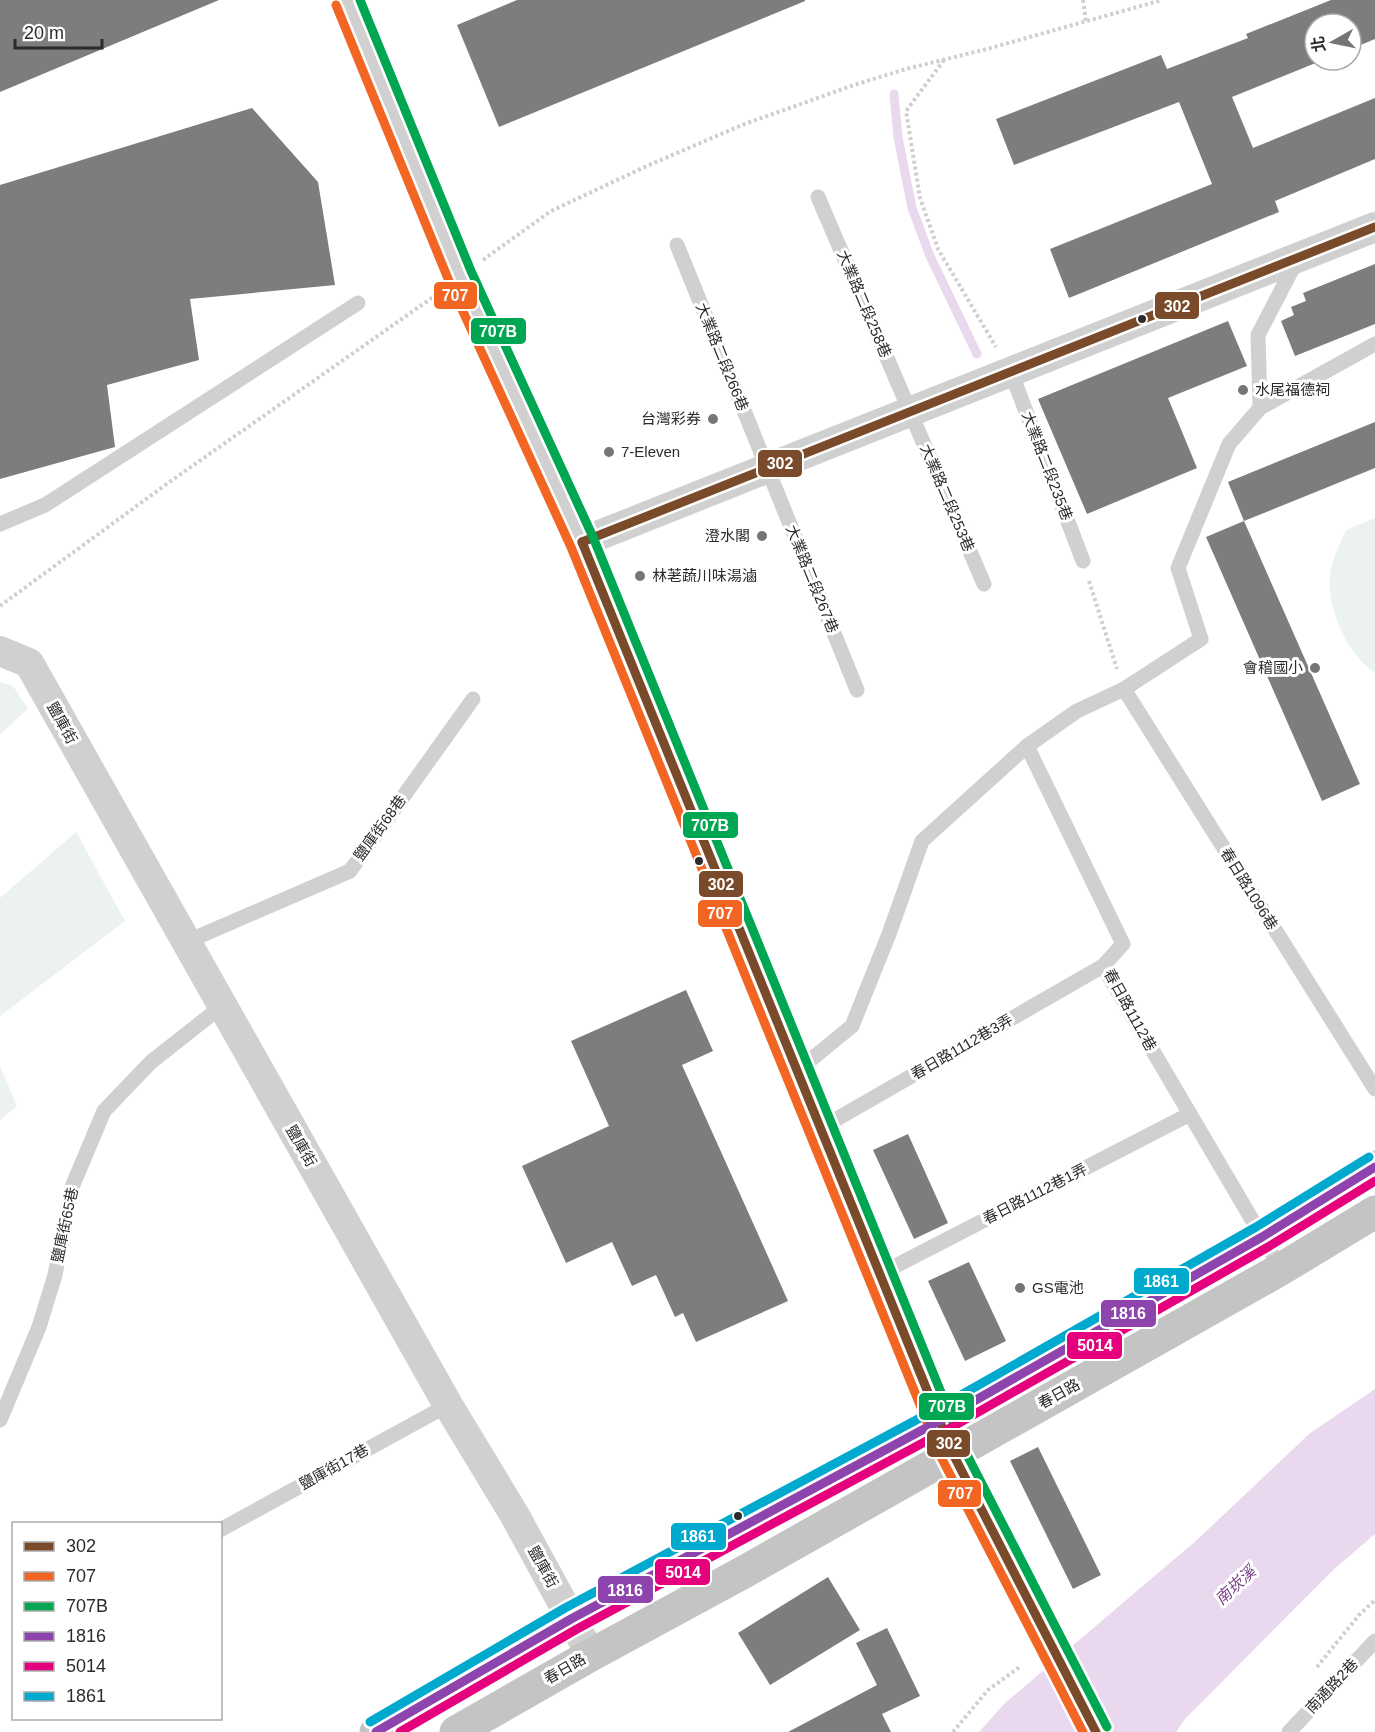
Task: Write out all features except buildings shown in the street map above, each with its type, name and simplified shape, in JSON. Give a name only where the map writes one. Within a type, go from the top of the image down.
[{"type":"main road","points":[[376,1732],[571,1619],[939,1421],[1262,1237],[1375,1167]]},
{"type":"main road","name":"春日路","points":[[456,1732],[1281,1269],[1375,1212]]},
{"type":"street","points":[[347,0],[460,276],[582,542],[953,1454],[1096,1732]]},
{"type":"street","points":[[582,542],[1375,227]]},
{"type":"street","name":"鹽庫街","points":[[0,651],[29,663],[448,1405],[514,1514],[591,1655]]},
{"type":"lane","name":"大業路二段258巷","points":[[818,197],[910,412]]},
{"type":"lane","name":"大業路二段266巷","points":[[677,245],[767,469]]},
{"type":"lane","points":[[1260,408],[1258,335],[1298,257]]},
{"type":"lane","points":[[0,524],[45,505],[358,303]]},
{"type":"lane","points":[[797,1071],[852,1026],[889,934],[922,841],[1027,746],[1077,711],[1124,689],[1201,639],[1178,568],[1229,444],[1260,408],[1375,344]]},
{"type":"lane","name":"大業路二段235巷","points":[[995,378],[1083,561]]},
{"type":"lane","name":"大業路二段253巷","points":[[910,412],[984,584]]},
{"type":"lane","name":"大業路二段267巷","points":[[767,469],[857,690]]},
{"type":"lane","name":"春日路1096巷","points":[[1124,689],[1375,1089]]},
{"type":"lane","name":"鹽庫街68巷","points":[[186,942],[350,871],[473,699]]},
{"type":"lane","name":"春日路1112巷","points":[[1027,746],[1123,944],[1103,966],[1281,1269]]},
{"type":"lane","name":"春日路1112巷3弄","points":[[821,1128],[1103,966]]},
{"type":"lane","name":"鹽庫街65巷","points":[[0,1420],[39,1327],[55,1275],[72,1187],[104,1111],[151,1062],[222,1006]]},
{"type":"lane","name":"春日路1112巷1弄","points":[[880,1274],[1190,1114]]},
{"type":"lane","name":"鹽庫街17巷","points":[[222,1529],[448,1405]]},
{"type":"lane","name":"南通路2巷","points":[[1289,1732],[1375,1641]]},
{"type":"path","points":[[1083,0],[1086,21]]},
{"type":"path","points":[[479,263],[551,211],[742,125],[906,69],[1161,0]]},
{"type":"path","points":[[944,60],[906,111],[920,198],[938,249],[995,378]]},
{"type":"path","points":[[0,606],[168,483],[443,290]]},
{"type":"path","points":[[1083,561],[1115,662]]},
{"type":"path","points":[[952,1732],[988,1690],[1021,1666]]},
{"type":"shaded area","points":[[1375,518],[1375,673],[1364,664],[1346,640],[1334,610],[1330,594],[1330,579],[1333,561],[1346,530]]},
{"type":"shaded area","points":[[0,682],[13,686],[28,709],[0,734]]},
{"type":"shaded area","points":[[76,832],[125,921],[0,1016],[0,898]]},
{"type":"shaded area","points":[[0,1066],[17,1106],[0,1120]]},
{"type":"water","name":"南崁溪","points":[[1375,1389],[1375,1534],[1333,1570],[1185,1719],[1176,1732],[979,1732],[1005,1703],[1198,1539],[1309,1434]]},
{"type":"waterway","points":[[894,94],[898,137],[912,208],[930,256],[977,354]]},
{"type":"transit line","name":"707B","points":[[360,0],[471,271],[593,537],[964,1449],[1107,1727]]},
{"type":"transit line","name":"707","points":[[336,5],[449,281],[571,547],[942,1459],[1083,1732]]},
{"type":"transit line","name":"302","points":[[582,542],[1375,227]]},
{"type":"transit line","name":"302","points":[[582,542],[953,1454],[1096,1732]]},
{"type":"transit line","name":"1861","points":[[370,1722],[565,1608],[933,1411],[1256,1227],[1369,1157]]},
{"type":"transit line","name":"1816","points":[[376,1732],[571,1619],[939,1421],[1262,1237],[1375,1167]]},
{"type":"transit line","name":"5014","points":[[400,1732],[577,1629],[945,1431],[1268,1247],[1375,1181]]},
{"type":"place","name":"水尾福德祠","points":[[1243,390]]},
{"type":"place","name":"台灣彩券","points":[[713,419]]},
{"type":"place","name":"7-Eleven","points":[[609,452]]},
{"type":"place","name":"澄水閣","points":[[762,536]]},
{"type":"place","name":"林荖蔬川味湯滷","points":[[640,576]]},
{"type":"place","name":"會稽國小","points":[[1315,668]]},
{"type":"place","name":"GS電池","points":[[1020,1288]]}]
